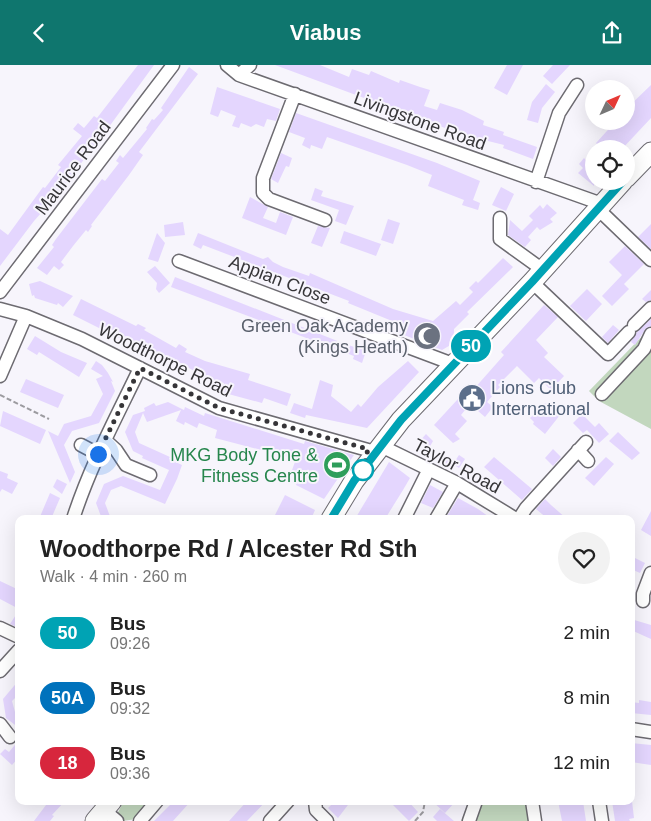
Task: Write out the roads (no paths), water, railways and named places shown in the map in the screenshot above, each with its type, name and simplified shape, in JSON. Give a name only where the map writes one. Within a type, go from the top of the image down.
[{"type":"highway","points":[[635,169],[651,152]]},
{"type":"highway","points":[[334,515],[378,449],[401,420],[538,276],[615,190]]},
{"type":"street","name":"Maurice Road","points":[[0,292],[173,65]]},
{"type":"street","points":[[227,65],[239,75],[250,65]]},
{"type":"street","name":"Livingstone Road","points":[[239,75],[600,206]]},
{"type":"street","points":[[536,182],[559,113],[577,85]]},
{"type":"street","points":[[295,94],[263,178],[263,193],[269,199],[325,219]]},
{"type":"street","points":[[600,206],[651,260]]},
{"type":"street","points":[[500,218],[500,239],[538,276],[608,354],[651,308]]},
{"type":"street","name":"Appian Close","points":[[179,261],[453,364]]},
{"type":"street","name":"Woodthorpe Road","points":[[0,309],[26,316],[82,339],[219,408],[378,449]]},
{"type":"street","points":[[0,376],[26,316]]},
{"type":"street","points":[[602,394],[644,349],[651,334]]},
{"type":"street","points":[[75,515],[84,485],[140,368]]},
{"type":"street","points":[[104,440],[116,450],[126,465],[150,475]]},
{"type":"street","points":[[81,445],[98,454]]},
{"type":"street","points":[[521,515],[582,446],[588,461]]},
{"type":"street","name":"Taylor Road","points":[[378,449],[429,469],[511,515]]},
{"type":"street","points":[[406,515],[429,469]]},
{"type":"street","points":[[438,515],[457,483]]},
{"type":"street","points":[[642,600],[651,573]]},
{"type":"street","points":[[0,627],[15,635]]},
{"type":"street","points":[[0,671],[15,658]]},
{"type":"street","points":[[0,724],[10,737]]},
{"type":"street","points":[[635,730],[651,733]]},
{"type":"street","points":[[140,821],[154,805]]},
{"type":"street","points":[[270,821],[284,805]]},
{"type":"street","points":[[315,805],[316,810],[327,821]]},
{"type":"street","points":[[469,821],[475,805]]},
{"type":"street","points":[[533,805],[535,821]]},
{"type":"street","points":[[600,805],[602,821]]},
{"type":"place","name":"Green Oak Academy (Kings Heath)","points":[[427,336]]},
{"type":"place","name":"Lions Club International","points":[[472,398]]},
{"type":"place","name":"MKG Body Tone & Fitness Centre","points":[[337,465]]}]
